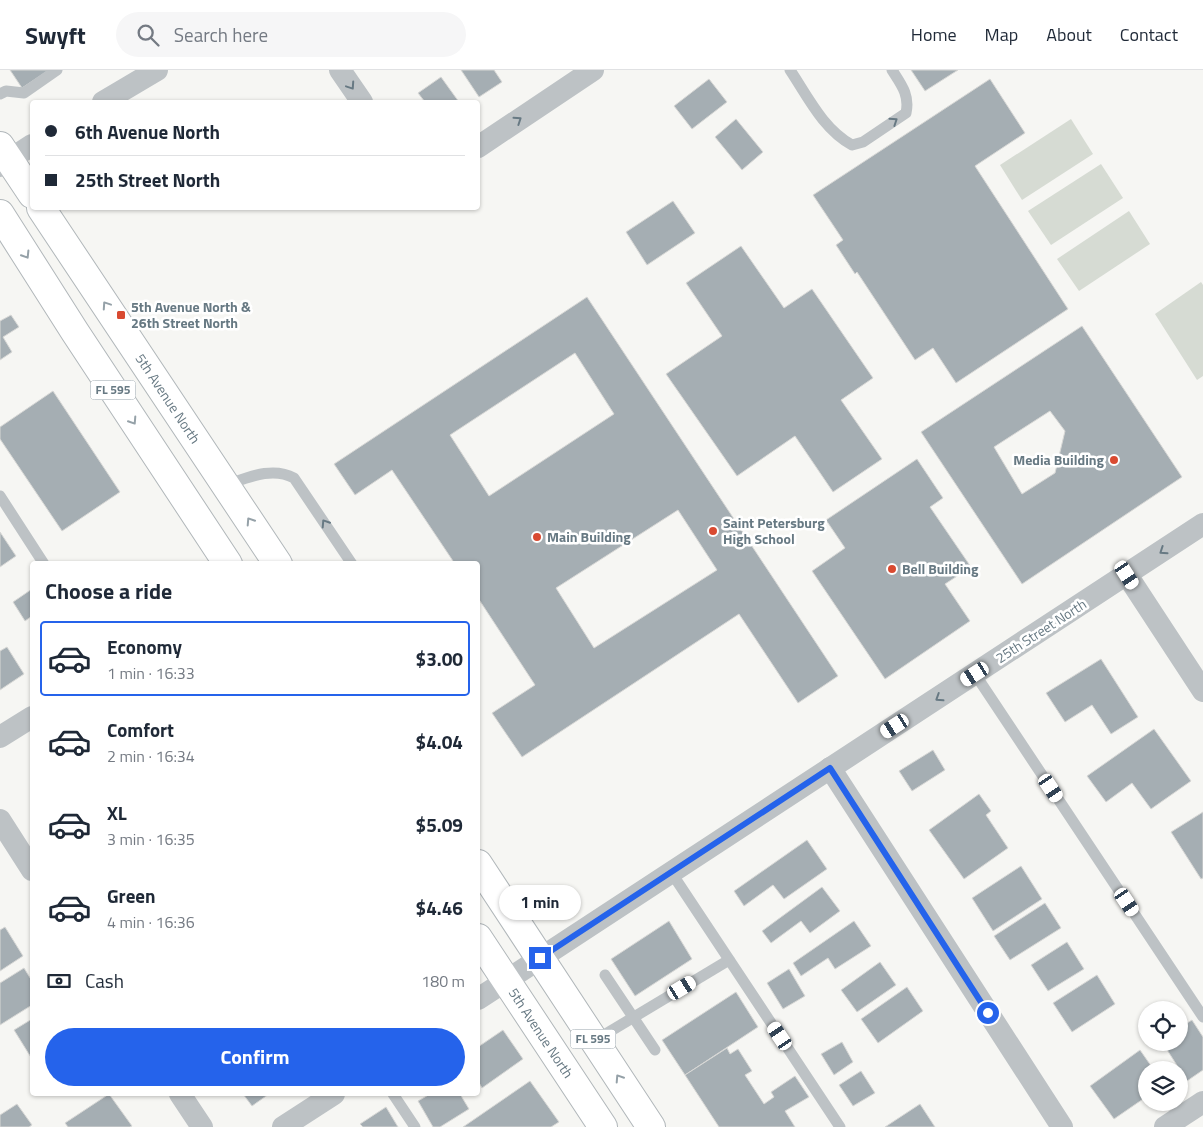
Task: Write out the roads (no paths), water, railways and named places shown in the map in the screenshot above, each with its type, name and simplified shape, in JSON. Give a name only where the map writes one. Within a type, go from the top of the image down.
[{"type":"main road","points":[[3,157],[30,191]]},
{"type":"main road","name":"5th Avenue North","points":[[42,210],[275,561]]},
{"type":"main road","name":"FL 595","points":[[0,214],[75,332],[226,561]]},
{"type":"main road","points":[[75,332],[142,360]]},
{"type":"main road","name":"FL 595","points":[[480,867],[651,1127]]},
{"type":"main road","name":"5th Avenue North","points":[[480,941],[603,1127]]},
{"type":"street","points":[[340,70],[361,100]]},
{"type":"street","points":[[480,146],[593,70]]},
{"type":"street","points":[[106,100],[145,73]]},
{"type":"street","points":[[3,157],[30,146]]},
{"type":"street","name":"25th Street North","points":[[480,998],[1203,524]]},
{"type":"street","points":[[1127,575],[1203,691]]},
{"type":"street","points":[[0,737],[30,718]]},
{"type":"street","points":[[830,768],[1062,1127]]},
{"type":"street","points":[[0,820],[30,867]]},
{"type":"street","points":[[181,1096],[202,1127]]},
{"type":"street","points":[[283,1127],[331,1096]]},
{"type":"street","points":[[1165,1127],[1203,1102]]},
{"type":"lane","points":[[0,94],[6,91],[24,93],[57,70]]},
{"type":"lane","points":[[790,70],[828,128],[852,145],[863,142],[906,113],[908,102],[906,95],[892,70]]},
{"type":"lane","points":[[226,485],[261,473],[286,474],[294,478],[350,561]]},
{"type":"lane","points":[[0,496],[42,561]]},
{"type":"lane","points":[[975,674],[1203,1017]]},
{"type":"lane","points":[[672,872],[840,1127]]},
{"type":"lane","points":[[594,1041],[730,960]]},
{"type":"lane","points":[[605,975],[655,1050]]},
{"type":"lane","points":[[394,1096],[415,1127]]},
{"type":"place","name":"5th Avenue North & 26th Street North","points":[[121,315]]},
{"type":"place","name":"Media Building","points":[[1114,460]]},
{"type":"place","name":"Saint Petersburg High School","points":[[713,531]]},
{"type":"place","name":"Main Building","points":[[537,537]]},
{"type":"place","name":"Bell Building","points":[[892,569]]}]
